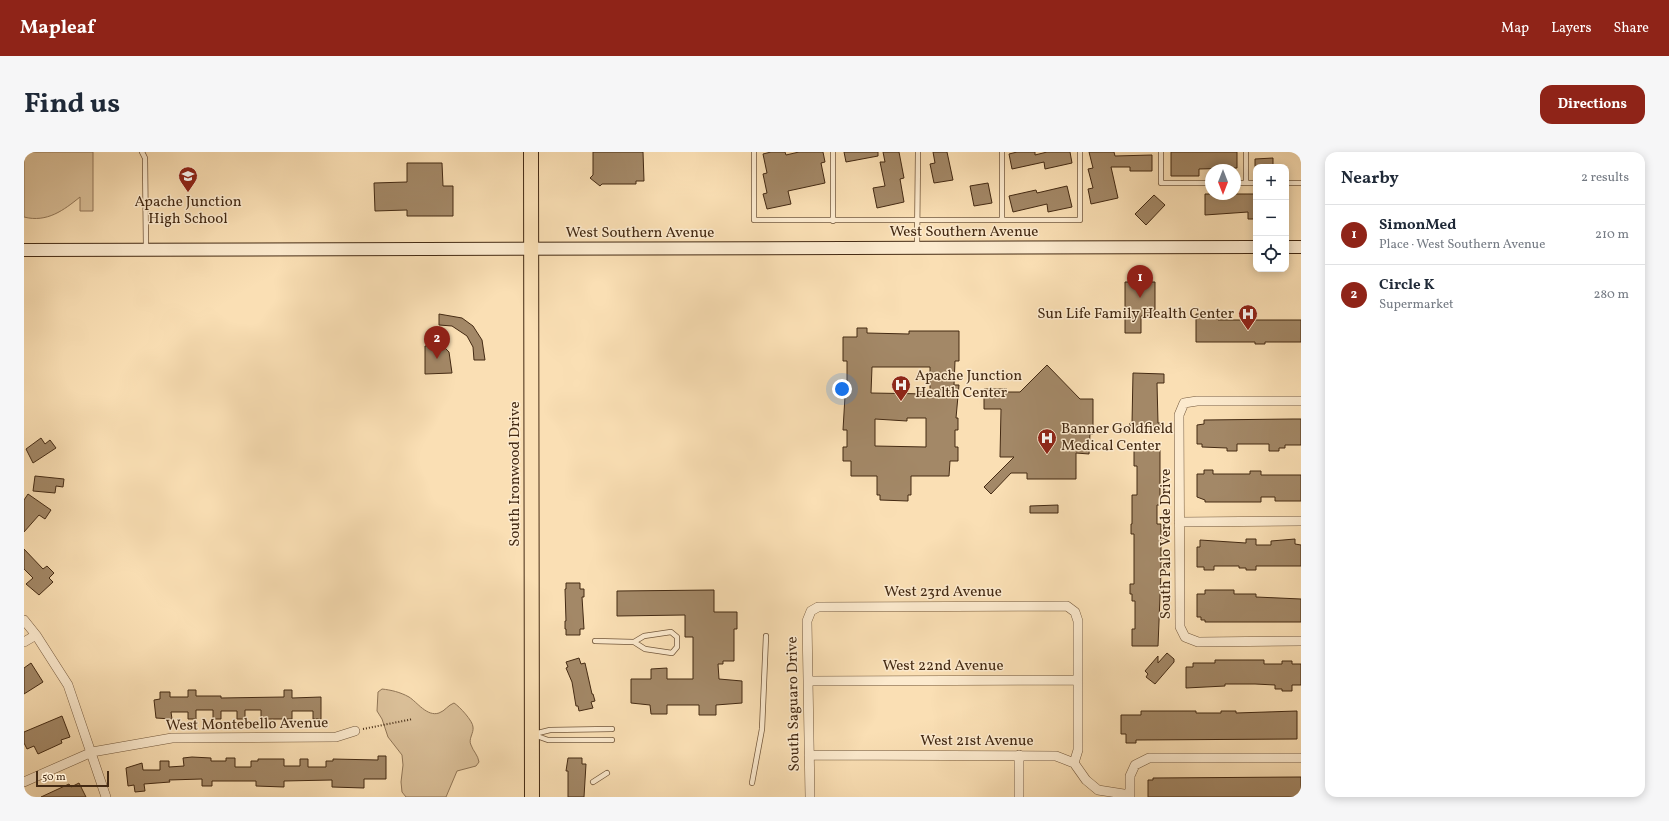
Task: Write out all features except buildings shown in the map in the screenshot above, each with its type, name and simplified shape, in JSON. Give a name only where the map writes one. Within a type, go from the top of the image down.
[{"type":"main road","name":"South Ironwood Drive","points":[[531,152],[532,797]]},
{"type":"main road","name":"West Southern Avenue","points":[[24,250],[532,250],[1253,247]]},
{"type":"main road","points":[[1289,247],[1301,247]]},
{"type":"street","name":"South Palo Verde Drive","points":[[1301,401],[1197,401],[1184,403],[1179,415],[1180,626],[1184,637],[1198,642],[1301,641]]},
{"type":"street","points":[[1180,522],[1301,521]]},
{"type":"street","name":"West 23rd Avenue","points":[[811,611],[818,607],[1067,606],[1075,612],[1078,621],[1078,680]]},
{"type":"street","name":"South Saguaro Drive","points":[[810,797],[807,621],[811,611]]},
{"type":"street","points":[[24,620],[68,685],[92,752],[106,797]]},
{"type":"street","points":[[24,642],[36,636]]},
{"type":"street","points":[[1078,680],[1078,750],[1074,763],[1096,794],[1130,796],[1130,776],[1134,765],[1149,758],[1301,758]]},
{"type":"street","name":"West 22nd Avenue","points":[[808,681],[1078,680]]},
{"type":"street","name":"West Montebello Avenue","points":[[24,782],[92,752],[172,738],[336,737],[354,731]]},
{"type":"street","name":"West 21st Avenue","points":[[809,755],[1056,756],[1074,763]]},
{"type":"street","points":[[1020,755],[1020,797]]},
{"type":"lane","points":[[142,152],[145,158],[146,250]]},
{"type":"lane","points":[[754,152],[754,220],[833,221],[1080,220],[1080,152]]},
{"type":"lane","points":[[833,152],[833,221]]},
{"type":"lane","points":[[917,248],[918,152]]},
{"type":"lane","points":[[1002,152],[1002,220]]},
{"type":"lane","points":[[1161,152],[1161,183],[1205,183]]},
{"type":"lane","points":[[1246,152],[1246,183]]},
{"type":"lane","points":[[1241,183],[1253,183]]},
{"type":"lane","points":[[1289,183],[1301,183]]},
{"type":"lane","points":[[596,641],[634,642],[645,649],[655,650],[662,653],[672,653],[677,647],[677,637],[671,632],[644,636],[634,642]]},
{"type":"lane","points":[[752,783],[762,729],[766,636]]},
{"type":"lane","points":[[532,735],[550,730],[612,729]]},
{"type":"lane","points":[[532,735],[548,740],[612,740]]},
{"type":"lane","points":[[593,782],[607,773]]},
{"type":"path","points":[[354,731],[413,719]]},
{"type":"shaded area","points":[[24,152],[93,152],[93,211],[80,211],[80,197],[61,211],[48,217],[24,217]]},
{"type":"shaded area","points":[[382,689],[406,695],[426,711],[435,714],[443,711],[454,703],[471,721],[473,729],[470,743],[478,757],[479,762],[476,766],[457,771],[446,797],[406,797],[402,792],[402,755],[388,737],[382,719],[377,711],[378,692]]},
{"type":"place","name":"Apache Junction High School","points":[[188,193]]},
{"type":"place","name":"SimonMed","points":[[1140,298]]},
{"type":"place","name":"Sun Life Family Health Center","points":[[1248,331]]},
{"type":"place","name":"Circle K","points":[[437,359]]},
{"type":"place","name":"Apache Junction Health Center","points":[[901,402]]},
{"type":"place","name":"Banner Goldfield Medical Center","points":[[1047,455]]}]
